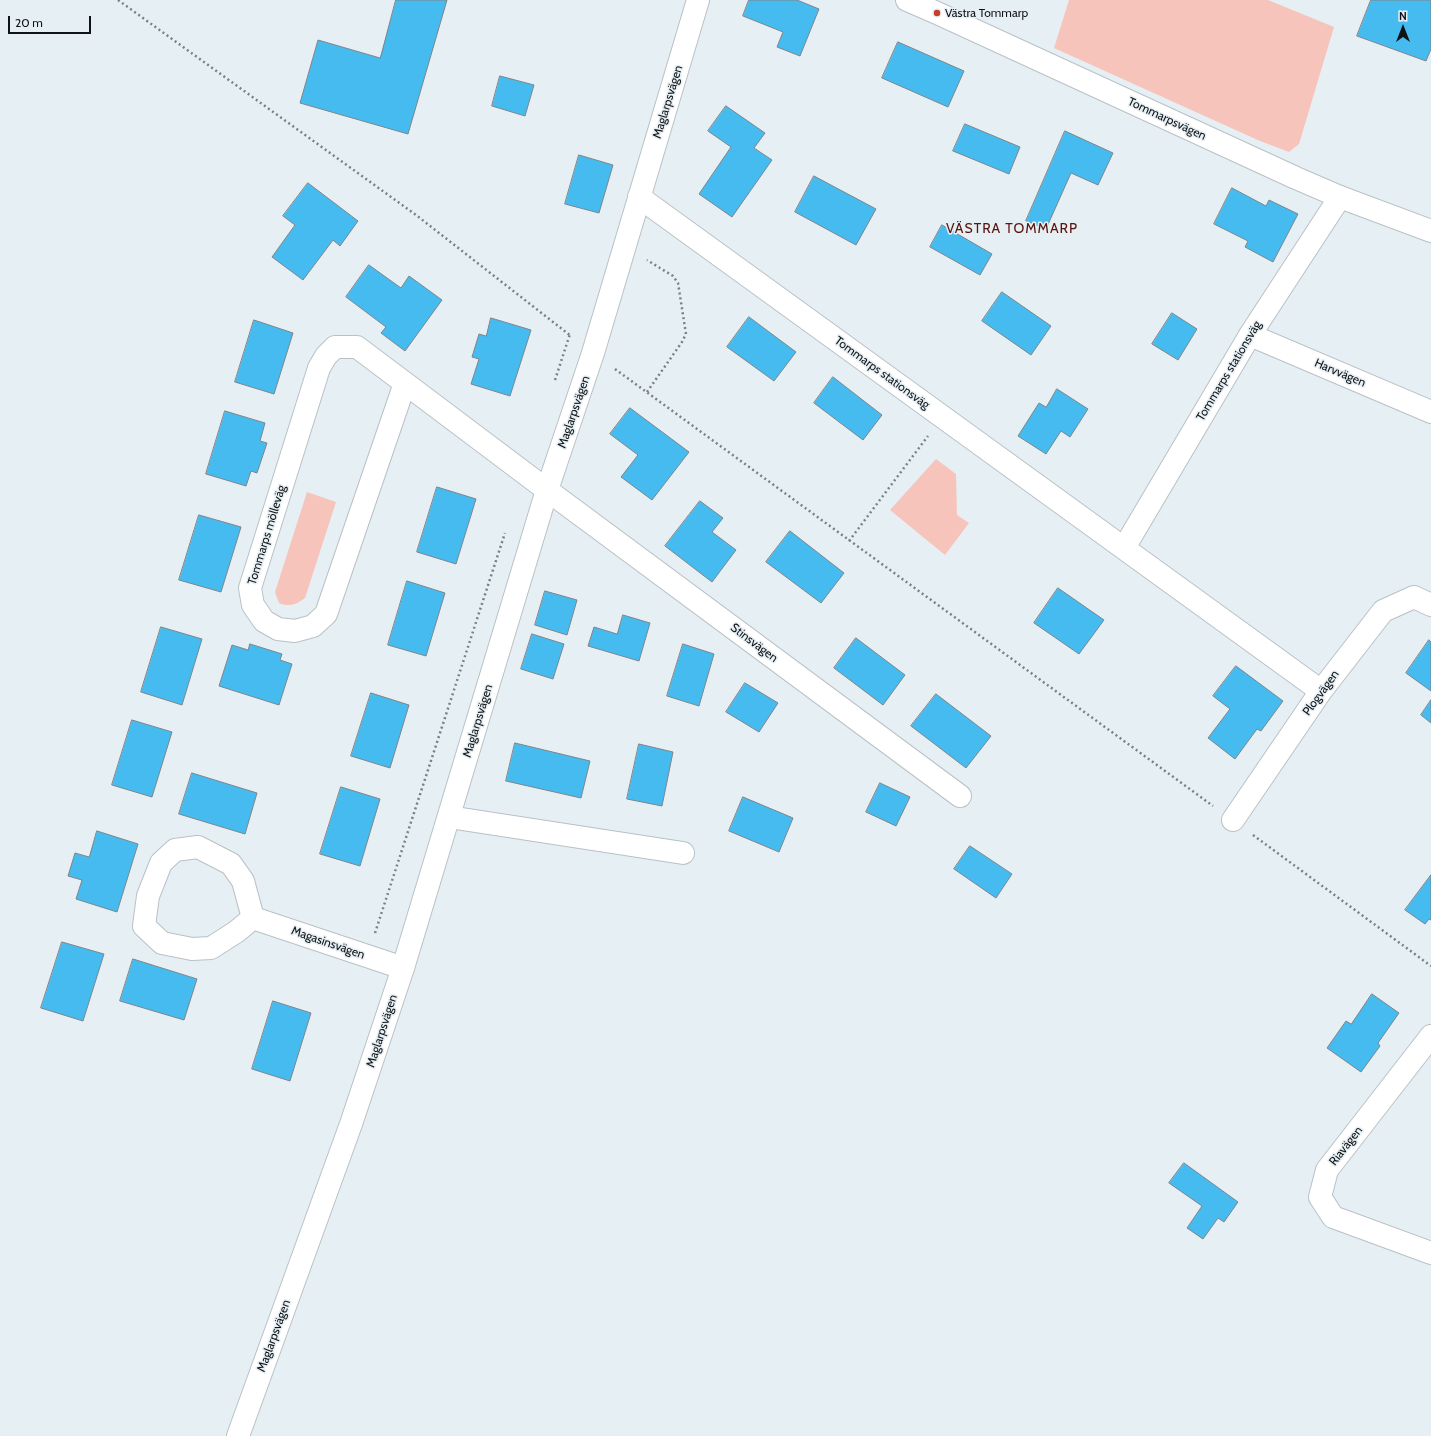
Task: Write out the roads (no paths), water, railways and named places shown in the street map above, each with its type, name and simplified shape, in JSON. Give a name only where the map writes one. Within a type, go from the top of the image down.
[{"type":"street","name":"Maglarpsvägen","points":[[238,1436],[348,1131],[403,968],[547,490],[594,353],[698,0]]},
{"type":"street","name":"Tommarpsvägen","points":[[907,0],[937,12],[1282,172],[1340,197],[1431,231]]},
{"type":"street","name":"Tommarps stationsväg","points":[[639,197],[1321,690]]},
{"type":"street","name":"Tommarps stationsväg","points":[[1124,548],[1250,335],[1340,197]]},
{"type":"street","name":"Harvvägen","points":[[1250,335],[1431,412]]},
{"type":"street","name":"Tommarps mölleväg","points":[[405,383],[326,614],[313,626],[295,631],[278,629],[264,621],[254,605],[250,588],[319,368],[326,356],[335,347],[357,347],[405,383],[547,490]]},
{"type":"street","name":"Stinsvägen","points":[[547,490],[960,796]]},
{"type":"street","name":"Plogvägen","points":[[1233,820],[1321,690],[1383,611],[1414,598],[1431,604]]},
{"type":"street","points":[[449,817],[683,853]]},
{"type":"street","points":[[198,847],[231,864],[243,881],[254,918],[211,948],[192,949],[162,943],[144,926],[148,896],[161,863],[175,850],[198,847]]},
{"type":"street","name":"Magasinsvägen","points":[[254,918],[403,968]]},
{"type":"street","name":"Riavägen","points":[[1431,1036],[1328,1170],[1320,1197],[1333,1217],[1431,1254]]},
{"type":"place","name":"Västra Tommarp","points":[[937,13]]},
{"type":"district","name":"VÄSTRA TOMMARP","points":[[1012,229]]}]
